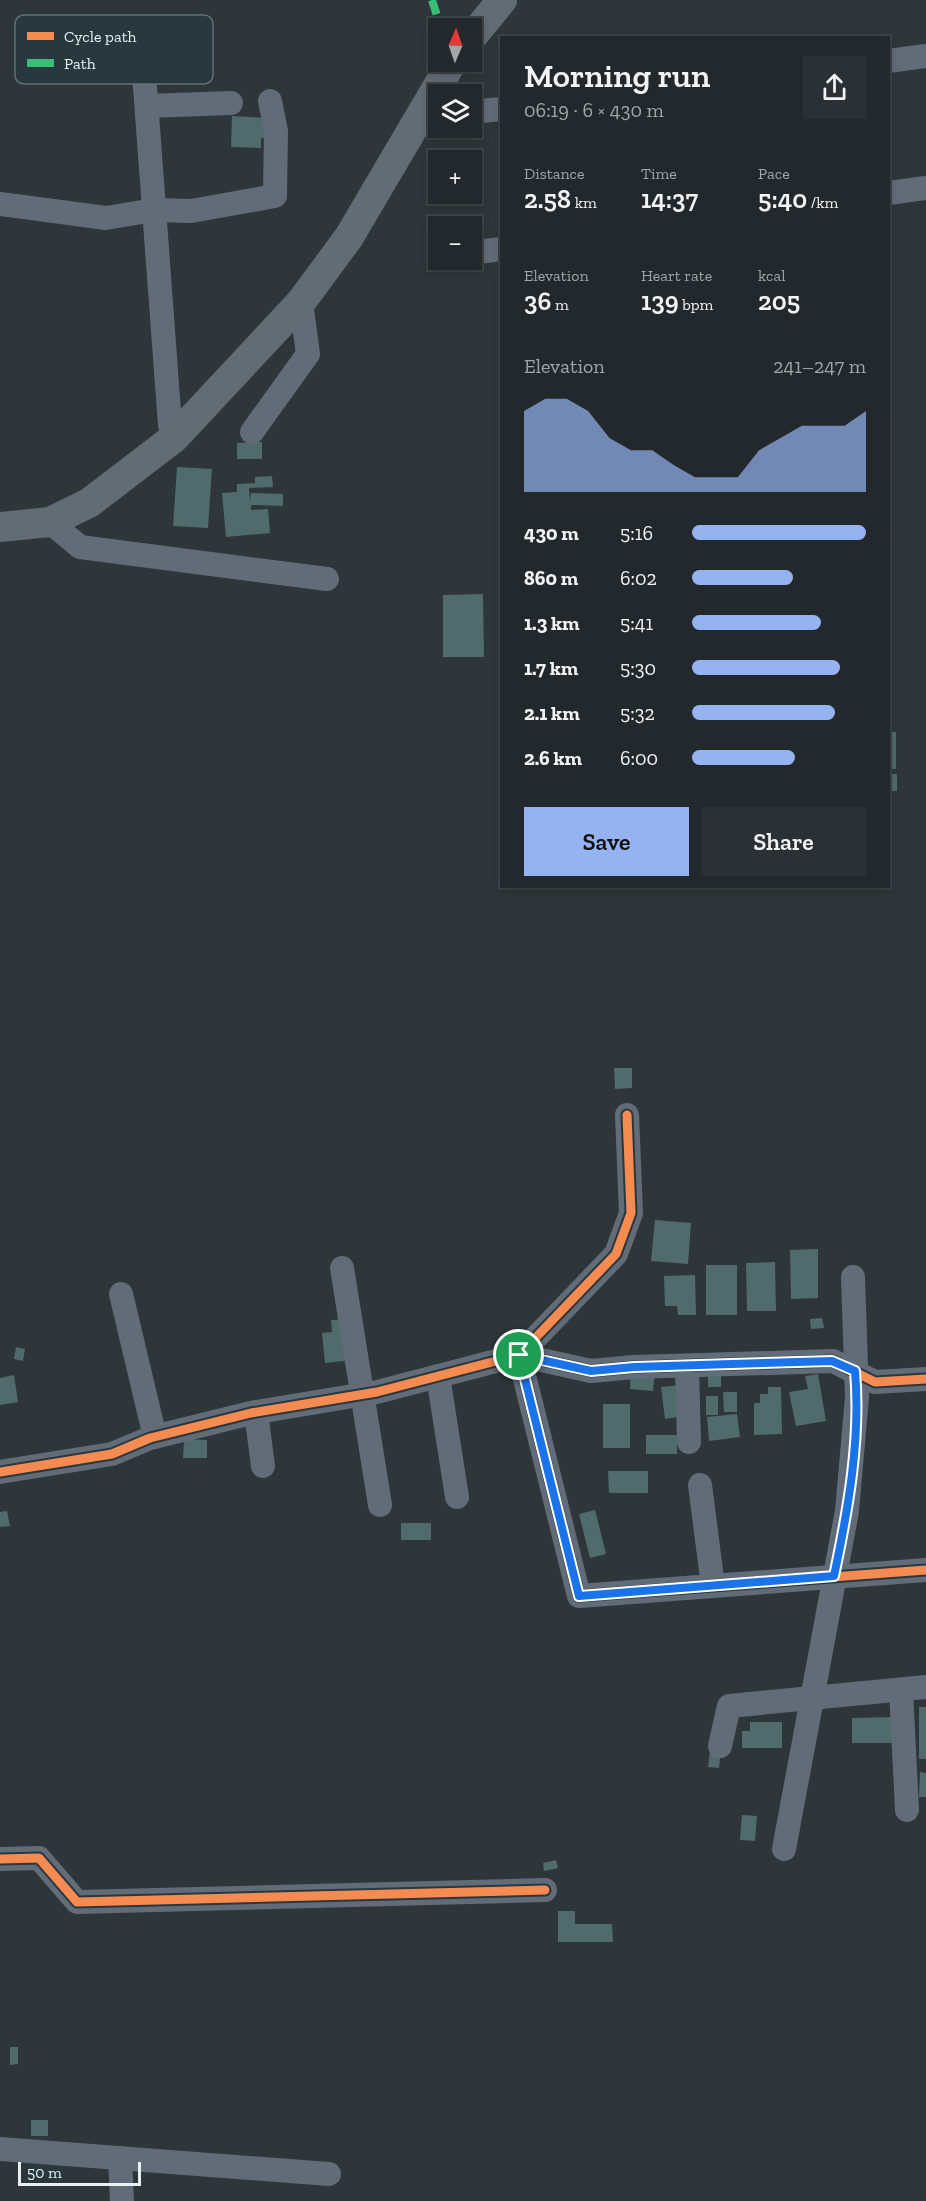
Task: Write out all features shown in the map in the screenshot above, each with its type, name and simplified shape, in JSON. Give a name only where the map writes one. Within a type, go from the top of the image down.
[{"type":"main road","points":[[482,25],[502,0]]},
{"type":"main road","points":[[0,527],[50,522],[89,503],[174,438],[301,302],[349,237],[428,118]]},
{"type":"street","points":[[890,61],[926,56]]},
{"type":"street","points":[[145,84],[171,425],[174,438]]},
{"type":"street","points":[[0,204],[106,218],[154,210],[191,211],[275,196],[276,131],[270,101]]},
{"type":"street","points":[[147,106],[231,103]]},
{"type":"street","points":[[482,111],[500,109]]},
{"type":"street","points":[[890,193],[926,188]]},
{"type":"street","points":[[482,252],[500,249]]},
{"type":"street","points":[[252,432],[308,354],[301,302]]},
{"type":"street","points":[[50,522],[80,547],[327,579]]},
{"type":"street","points":[[519,1355],[616,1254],[631,1213],[627,1115]]},
{"type":"street","points":[[342,1268],[380,1505]]},
{"type":"street","points":[[784,1849],[847,1511],[857,1397],[853,1277]]},
{"type":"street","points":[[121,1294],[155,1437]]},
{"type":"street","points":[[519,1355],[579,1596],[926,1570]]},
{"type":"street","points":[[0,1472],[112,1454],[155,1437],[256,1412],[363,1394],[519,1355],[591,1371],[832,1361],[875,1382],[926,1378]]},
{"type":"street","points":[[687,1367],[688,1442]]},
{"type":"street","points":[[438,1376],[458,1497]]},
{"type":"street","points":[[256,1412],[263,1466]]},
{"type":"street","points":[[700,1485],[713,1586]]},
{"type":"street","points":[[720,1746],[729,1706],[926,1687]]},
{"type":"street","points":[[901,1690],[907,1810]]},
{"type":"street","points":[[0,1859],[39,1858],[77,1902],[544,1890]]},
{"type":"street","points":[[0,2149],[329,2174]]},
{"type":"street","points":[[120,2158],[122,2201]]},
{"type":"building","points":[[232,116],[271,118],[270,138],[261,138],[261,148],[231,147]]},
{"type":"building","points":[[262,442],[262,459],[237,459],[237,443]]},
{"type":"building","points":[[177,467],[212,469],[208,528],[173,526]]},
{"type":"building","points":[[272,476],[273,487],[249,488],[250,501],[251,493],[283,494],[283,506],[251,505],[251,510],[268,509],[270,533],[226,537],[222,493],[237,492],[237,484],[255,483],[255,477]]},
{"type":"building","points":[[483,594],[484,657],[443,657],[443,595]]},
{"type":"building","points":[[890,732],[896,732],[896,769],[890,769]]},
{"type":"building","points":[[890,774],[897,774],[897,791],[890,791]]},
{"type":"building","points":[[614,1068],[632,1068],[632,1088],[615,1089]]},
{"type":"building","points":[[655,1220],[691,1223],[688,1264],[651,1261]]},
{"type":"building","points":[[818,1249],[818,1298],[791,1299],[790,1250]]},
{"type":"building","points":[[775,1262],[776,1311],[747,1311],[746,1263]]},
{"type":"building","points":[[706,1265],[737,1265],[737,1315],[706,1315]]},
{"type":"building","points":[[695,1275],[696,1315],[678,1315],[677,1306],[665,1306],[664,1276]]},
{"type":"building","points":[[822,1318],[824,1328],[811,1329],[810,1319]]},
{"type":"building","points":[[348,1319],[352,1360],[325,1363],[322,1333],[332,1332],[331,1320]]},
{"type":"building","points":[[16,1347],[25,1349],[23,1361],[14,1359]]},
{"type":"building","points":[[631,1369],[655,1371],[653,1391],[630,1389]]},
{"type":"building","points":[[708,1369],[721,1369],[721,1387],[708,1387]]},
{"type":"building","points":[[818,1374],[826,1421],[796,1426],[789,1392],[808,1389],[805,1376]]},
{"type":"building","points":[[14,1375],[18,1402],[0,1405],[0,1378]]},
{"type":"building","points":[[681,1385],[685,1416],[665,1419],[661,1387]]},
{"type":"building","points":[[768,1387],[781,1387],[782,1434],[754,1435],[754,1403],[760,1403],[760,1394],[768,1394]]},
{"type":"building","points":[[723,1392],[737,1392],[737,1412],[724,1412]]},
{"type":"building","points":[[706,1396],[718,1396],[718,1415],[706,1415]]},
{"type":"building","points":[[603,1404],[630,1404],[630,1448],[603,1448]]},
{"type":"building","points":[[737,1414],[740,1437],[709,1441],[707,1417]]},
{"type":"building","points":[[646,1435],[677,1435],[677,1454],[646,1454]]},
{"type":"building","points":[[184,1439],[207,1440],[207,1458],[183,1458]]},
{"type":"building","points":[[608,1471],[648,1471],[648,1493],[609,1493]]},
{"type":"building","points":[[595,1510],[606,1554],[590,1558],[579,1514]]},
{"type":"building","points":[[7,1511],[10,1526],[0,1527],[0,1512]]},
{"type":"building","points":[[401,1523],[431,1523],[431,1540],[401,1540]]},
{"type":"building","points":[[919,1707],[926,1707],[926,1759],[919,1759]]},
{"type":"building","points":[[893,1717],[893,1743],[852,1743],[852,1718]]},
{"type":"building","points":[[750,1722],[782,1722],[782,1748],[742,1748],[742,1731],[750,1731]]},
{"type":"building","points":[[710,1749],[721,1750],[719,1768],[708,1767]]},
{"type":"building","points":[[920,1772],[926,1773],[926,1797],[919,1797]]},
{"type":"building","points":[[742,1815],[757,1816],[755,1841],[740,1840]]},
{"type":"building","points":[[556,1860],[558,1868],[544,1871],[543,1863]]},
{"type":"building","points":[[558,1911],[575,1911],[575,1924],[612,1924],[613,1942],[558,1942]]},
{"type":"building","points":[[10,2047],[18,2047],[18,2064],[10,2065]]},
{"type":"building","points":[[31,2120],[48,2120],[48,2136],[31,2136]]},
{"type":"marked path","points":[[432,0],[438,18]]},
{"type":"cycle path","points":[[627,1115],[631,1213],[616,1254],[519,1355],[579,1596],[926,1570]]},
{"type":"cycle path","points":[[0,1472],[112,1454],[150,1438],[251,1413],[377,1392],[519,1355],[591,1371],[634,1367],[833,1361],[875,1382],[926,1379]]},
{"type":"cycle path","points":[[0,1859],[39,1858],[77,1902],[545,1890]]},
{"type":"route","points":[[519,1355],[591,1371],[634,1367],[832,1361],[855,1371],[857,1397],[847,1511],[834,1576],[579,1596],[519,1355]]}]
